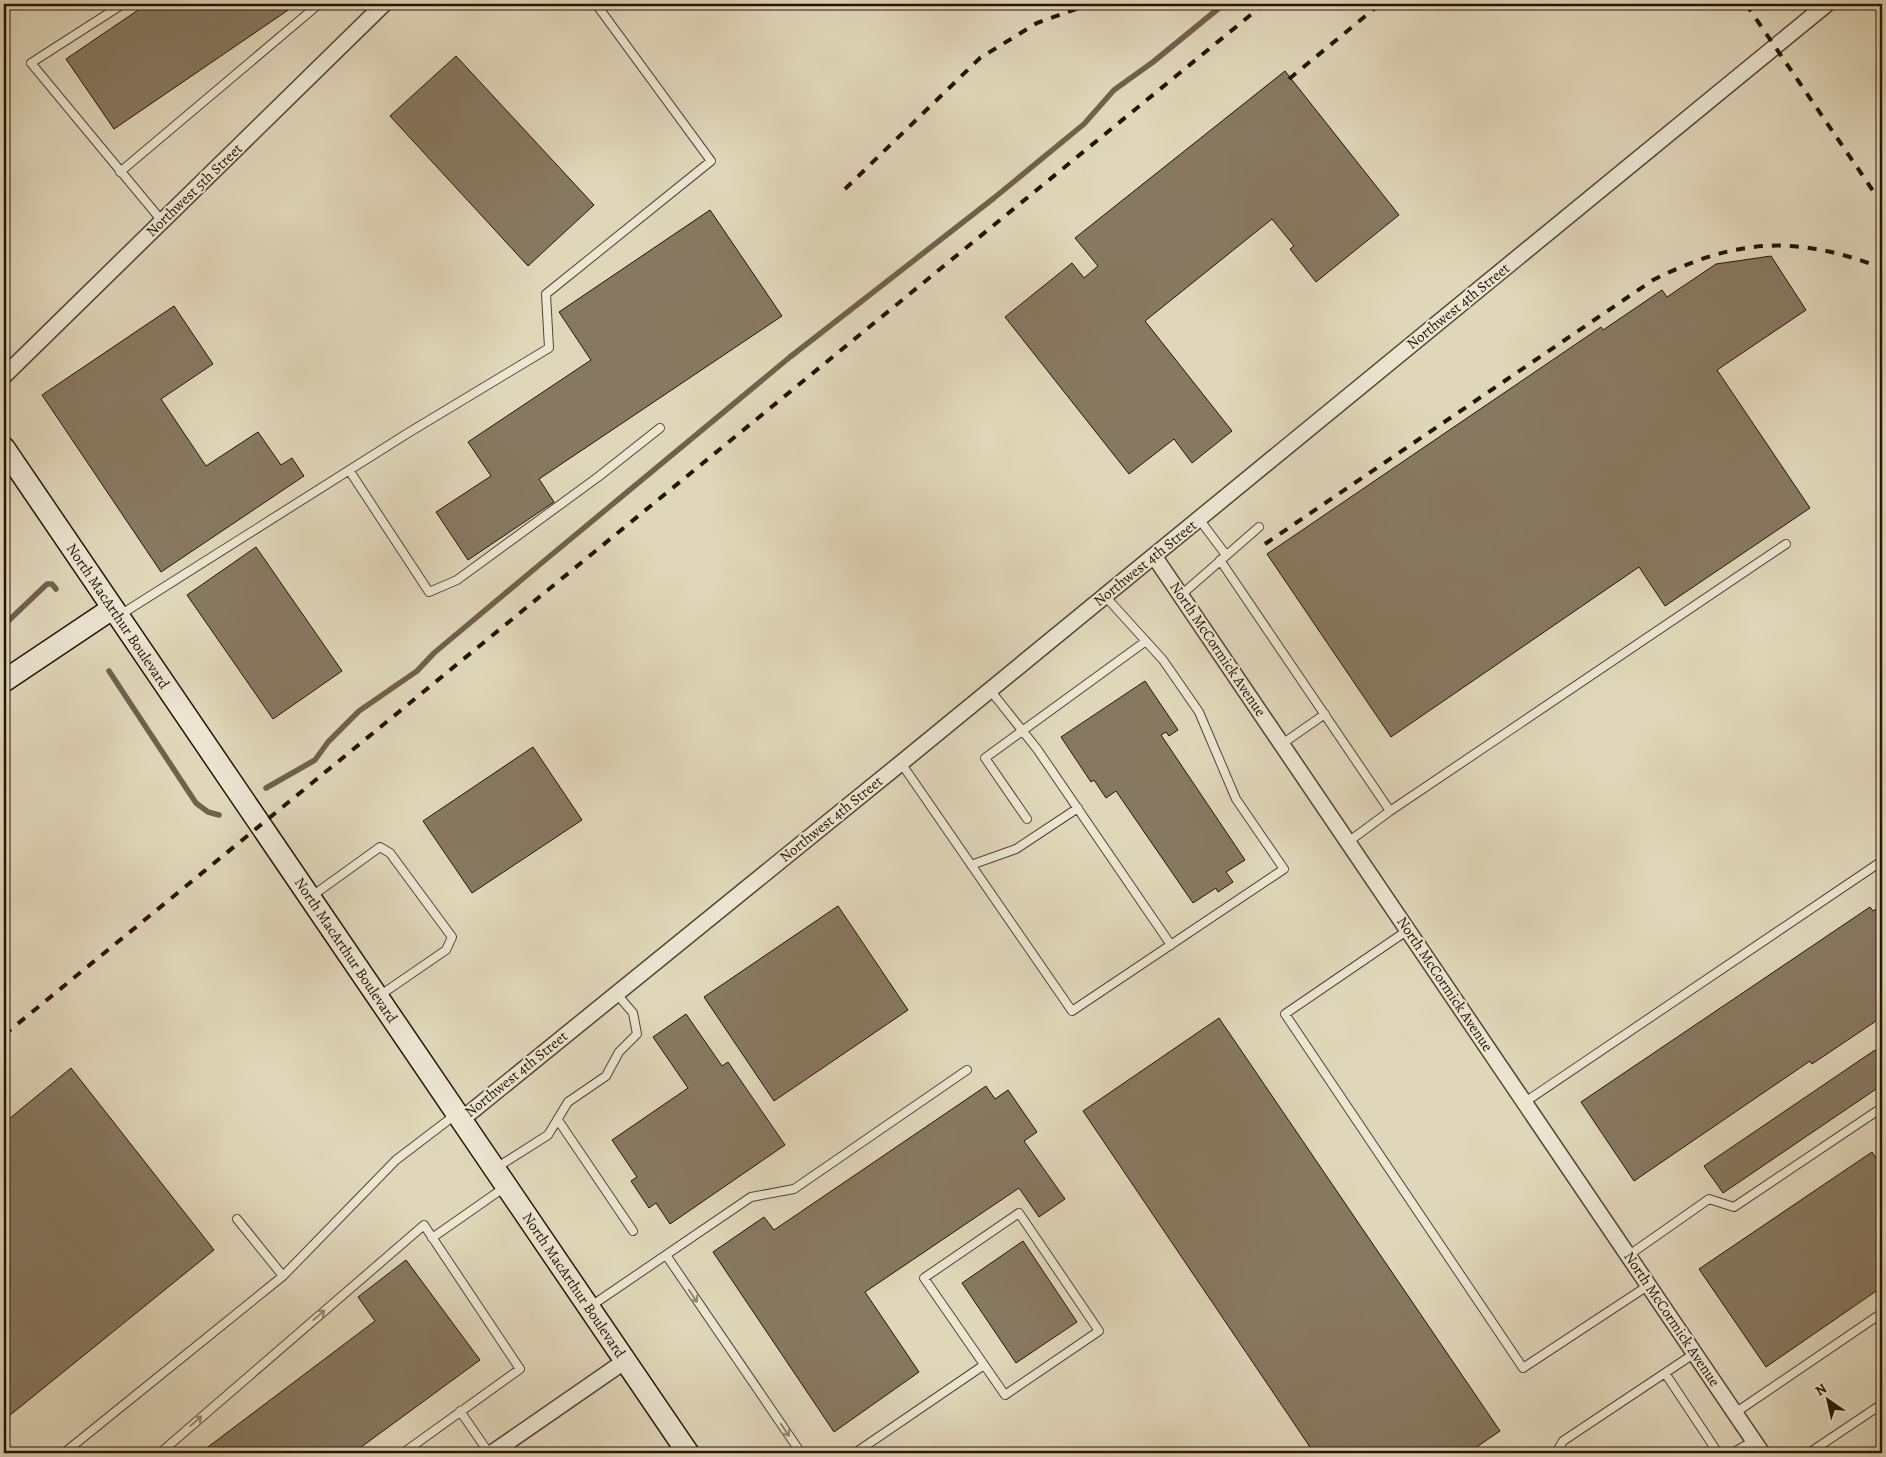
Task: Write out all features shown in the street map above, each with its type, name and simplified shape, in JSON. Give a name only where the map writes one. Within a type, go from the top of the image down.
[{"type":"main road","name":"North MacArthur Boulevard","points":[[4,448],[688,1453]]},
{"type":"main road","points":[[4,681],[116,612]]},
{"type":"street","name":"Northwest 5th Street","points":[[4,376],[384,4]]},
{"type":"street","name":"Northwest 4th Street","points":[[459,1117],[901,763],[1827,4]]},
{"type":"street","name":"North McCormick Avenue","points":[[1154,556],[1758,1447]]},
{"type":"street","points":[[491,1453],[625,1361]]},
{"type":"lane","points":[[123,4],[31,63],[162,221]]},
{"type":"lane","points":[[120,172],[319,4]]},
{"type":"lane","points":[[116,612],[549,348],[546,294],[711,161],[596,4]]},
{"type":"lane","points":[[349,470],[429,592],[457,580],[598,477],[660,428]]},
{"type":"lane","points":[[1199,519],[1325,714],[1390,810]]},
{"type":"lane","points":[[1181,595],[1259,527]]},
{"type":"lane","points":[[1348,842],[1390,810],[1786,544]]},
{"type":"lane","points":[[901,763],[1072,1011],[1284,869],[1236,799],[1199,712],[1163,660],[1105,596]]},
{"type":"lane","points":[[1027,819],[986,758],[1146,641]]},
{"type":"lane","points":[[990,690],[1022,730],[1078,808],[1171,945]]},
{"type":"lane","points":[[1282,744],[1325,714]]},
{"type":"lane","points":[[971,865],[1016,849],[1078,808]]},
{"type":"lane","points":[[310,897],[380,847],[390,852],[452,936],[446,950],[378,997]]},
{"type":"lane","points":[[1525,1102],[1882,861]]},
{"type":"lane","points":[[1408,930],[1285,1014],[1523,1368],[1649,1285]]},
{"type":"lane","points":[[432,1238],[548,1135],[568,1102],[606,1076],[619,1052],[637,1034],[634,1013],[616,993]]},
{"type":"lane","points":[[589,1307],[751,1197],[794,1189],[967,1070]]},
{"type":"lane","points":[[1629,1255],[1709,1199],[1734,1206],[1881,1111]]},
{"type":"lane","points":[[64,1453],[283,1276],[396,1160],[459,1117]]},
{"type":"lane","points":[[558,1120],[633,1231]]},
{"type":"lane","points":[[1018,1213],[1099,1331],[1005,1395],[984,1365],[924,1278],[1018,1213]]},
{"type":"lane","points":[[238,1219],[283,1276]]},
{"type":"lane","points":[[160,1453],[424,1225],[520,1369],[403,1453]]},
{"type":"lane","points":[[666,1255],[800,1453]]},
{"type":"lane","points":[[1735,1413],[1882,1313]]},
{"type":"lane","points":[[1556,1453],[1563,1441],[1695,1353]]},
{"type":"lane","points":[[855,1453],[984,1365]]},
{"type":"lane","points":[[1664,1373],[1718,1453]]},
{"type":"lane","points":[[1813,1452],[1882,1404]]},
{"type":"lane","points":[[460,1411],[491,1453]]},
{"type":"lane","points":[[1732,1453],[1758,1447]]},
{"type":"building","points":[[147,4],[297,4],[114,129],[66,59]]},
{"type":"building","points":[[456,56],[594,205],[528,266],[390,116]]},
{"type":"building","points":[[1285,71],[1399,215],[1316,282],[1290,249],[1294,246],[1272,219],[1145,321],[1232,431],[1192,463],[1174,439],[1129,474],[1005,317],[1072,263],[1084,278],[1098,266],[1075,238]]},
{"type":"building","points":[[710,210],[782,316],[539,479],[554,502],[468,560],[436,512],[491,476],[468,442],[591,360],[559,312]]},
{"type":"building","points":[[1771,256],[1806,310],[1717,370],[1810,508],[1665,606],[1639,567],[1391,737],[1267,554],[1601,327],[1603,330],[1662,290],[1667,297],[1716,264]]},
{"type":"building","points":[[174,306],[213,364],[161,399],[206,466],[258,432],[281,465],[292,458],[304,476],[161,572],[42,395]]},
{"type":"building","points":[[256,547],[342,671],[273,719],[187,595]]},
{"type":"building","points":[[1145,681],[1178,730],[1169,736],[1166,732],[1161,735],[1245,860],[1226,872],[1233,882],[1218,892],[1216,888],[1193,903],[1116,791],[1106,798],[1094,780],[1091,782],[1061,737]]},
{"type":"building","points":[[533,747],[582,820],[472,893],[423,821]]},
{"type":"building","points":[[1882,905],[1882,1017],[1812,1064],[1810,1061],[1634,1181],[1581,1102],[1870,907],[1873,911]]},
{"type":"building","points":[[838,906],[908,1010],[774,1101],[704,997]]},
{"type":"building","points":[[686,1014],[722,1066],[728,1062],[785,1145],[670,1224],[656,1203],[649,1208],[631,1181],[637,1177],[612,1140],[688,1088],[653,1037]]},
{"type":"building","points":[[1219,1018],[1500,1431],[1468,1453],[1314,1453],[1083,1111]]},
{"type":"building","points":[[1875,1050],[1882,1060],[1882,1085],[1723,1193],[1704,1166]]},
{"type":"building","points":[[71,1068],[214,1250],[4,1420],[4,1123]]},
{"type":"building","points":[[986,1086],[995,1099],[1008,1090],[1037,1132],[1024,1141],[1065,1199],[1039,1217],[1019,1188],[865,1292],[919,1372],[834,1432],[713,1252],[764,1217],[774,1230]]},
{"type":"building","points":[[1872,1152],[1882,1167],[1882,1287],[1766,1367],[1699,1269]]},
{"type":"building","points":[[1023,1241],[1077,1322],[1016,1363],[962,1283]]},
{"type":"building","points":[[406,1260],[480,1360],[353,1453],[200,1453],[375,1321],[358,1297]]},
{"type":"waterway","points":[[266,788],[315,760],[328,742],[359,711],[417,671],[434,653],[790,357],[994,198],[1084,124],[1114,90],[1153,62],[1224,4]]},
{"type":"waterway","points":[[4,625],[47,584],[52,584],[56,589]]},
{"type":"waterway","points":[[109,671],[196,803],[208,812],[219,815]]},
{"type":"railway","points":[[845,189],[980,58],[1037,23],[1090,4]]},
{"type":"railway","points":[[4,1035],[1264,4]]},
{"type":"railway","points":[[1289,79],[1380,4]]},
{"type":"railway","points":[[1746,4],[1882,204]]},
{"type":"railway","points":[[1265,544],[1653,280],[1683,266],[1740,249],[1794,246],[1851,257],[1882,268]]}]
